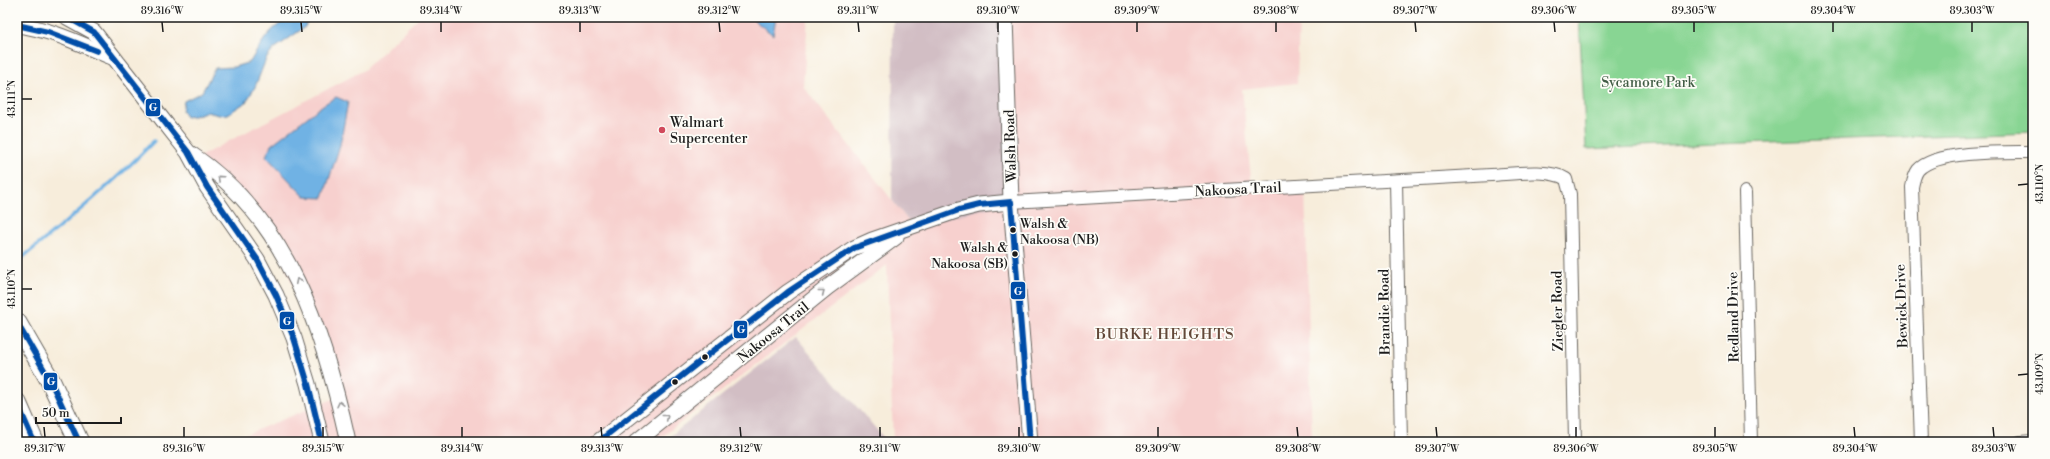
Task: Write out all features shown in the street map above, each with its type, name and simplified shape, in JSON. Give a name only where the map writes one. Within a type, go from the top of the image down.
[{"type":"main road","points":[[17,323],[51,382],[78,442]]},
{"type":"main road","points":[[17,403],[34,442]]},
{"type":"street","points":[[67,17],[94,32],[112,57],[188,152],[207,187],[257,259],[276,295],[302,362],[322,442]]},
{"type":"street","name":"Walsh Road","points":[[1005,17],[1011,202],[1030,442]]},
{"type":"street","points":[[17,25],[35,27],[55,33],[112,57]]},
{"type":"street","points":[[188,152],[238,194],[276,243],[290,266],[309,305],[324,347],[348,442]]},
{"type":"street","name":"Bewick Drive","points":[[1921,442],[1912,187],[1918,170],[1928,163],[1943,158],[1980,153],[2033,152]]},
{"type":"street","name":"Nakoosa Trail","points":[[598,442],[788,292],[824,267],[872,240],[959,210],[979,205],[1011,202],[1546,173],[1559,175],[1566,180]]},
{"type":"street","name":"Ziegler Road","points":[[1566,180],[1570,194],[1575,442]]},
{"type":"street","name":"Brandie Road","points":[[1396,181],[1402,442]]},
{"type":"street","name":"Redland Drive","points":[[1745,192],[1751,442]]},
{"type":"street","name":"Nakoosa Trail","points":[[636,442],[828,287],[878,249],[913,227]]},
{"type":"street","points":[[2020,442],[2033,441]]},
{"type":"shaded area","points":[[419,17],[808,17],[803,86],[913,227],[1005,17],[1299,17],[1297,83],[1242,89],[1252,189],[1305,186],[1312,442],[893,442],[887,265],[655,442],[228,442],[338,397],[276,243],[197,158],[364,70]]},
{"type":"shaded area","points":[[893,17],[1005,17],[1011,202],[913,227],[892,200]]},
{"type":"shaded area","points":[[796,337],[883,437],[883,442],[663,442]]},
{"type":"green space","name":"Sycamore Park","points":[[1579,17],[2033,17],[2033,132],[1586,149]]},
{"type":"water","points":[[293,17],[313,17],[307,22],[305,27],[274,49],[266,59],[255,87],[246,102],[228,114],[219,115],[207,112],[200,115],[186,117],[182,111],[184,101],[202,92],[215,68],[234,67],[250,62],[267,35],[278,25]]},
{"type":"water","points":[[750,17],[776,17],[773,35]]},
{"type":"water","points":[[336,97],[348,102],[340,145],[323,198],[305,197],[266,156],[271,145],[323,105]]},
{"type":"waterway","points":[[17,262],[105,188],[154,141]]},
{"type":"transit line","name":"G","points":[[67,17],[94,32],[188,152],[207,187],[257,259],[276,295],[294,338],[308,384],[322,442]]},
{"type":"transit line","name":"G","points":[[17,25],[48,32],[97,51]]},
{"type":"transit line","name":"G","points":[[598,442],[788,292],[854,248],[959,210],[979,205],[1011,202],[1030,442]]},
{"type":"transit line","name":"G","points":[[17,323],[51,382],[79,442]]},
{"type":"transit line","name":"G","points":[[17,403],[34,442]]},
{"type":"place","name":"Walmart Supercenter","points":[[662,130]]},
{"type":"place","name":"Walsh & Nakoosa (NB)","points":[[1013,230]]},
{"type":"place","name":"Walsh & Nakoosa (SB)","points":[[1015,254]]},
{"type":"district","name":"BURKE HEIGHTS","points":[[1165,334]]}]
